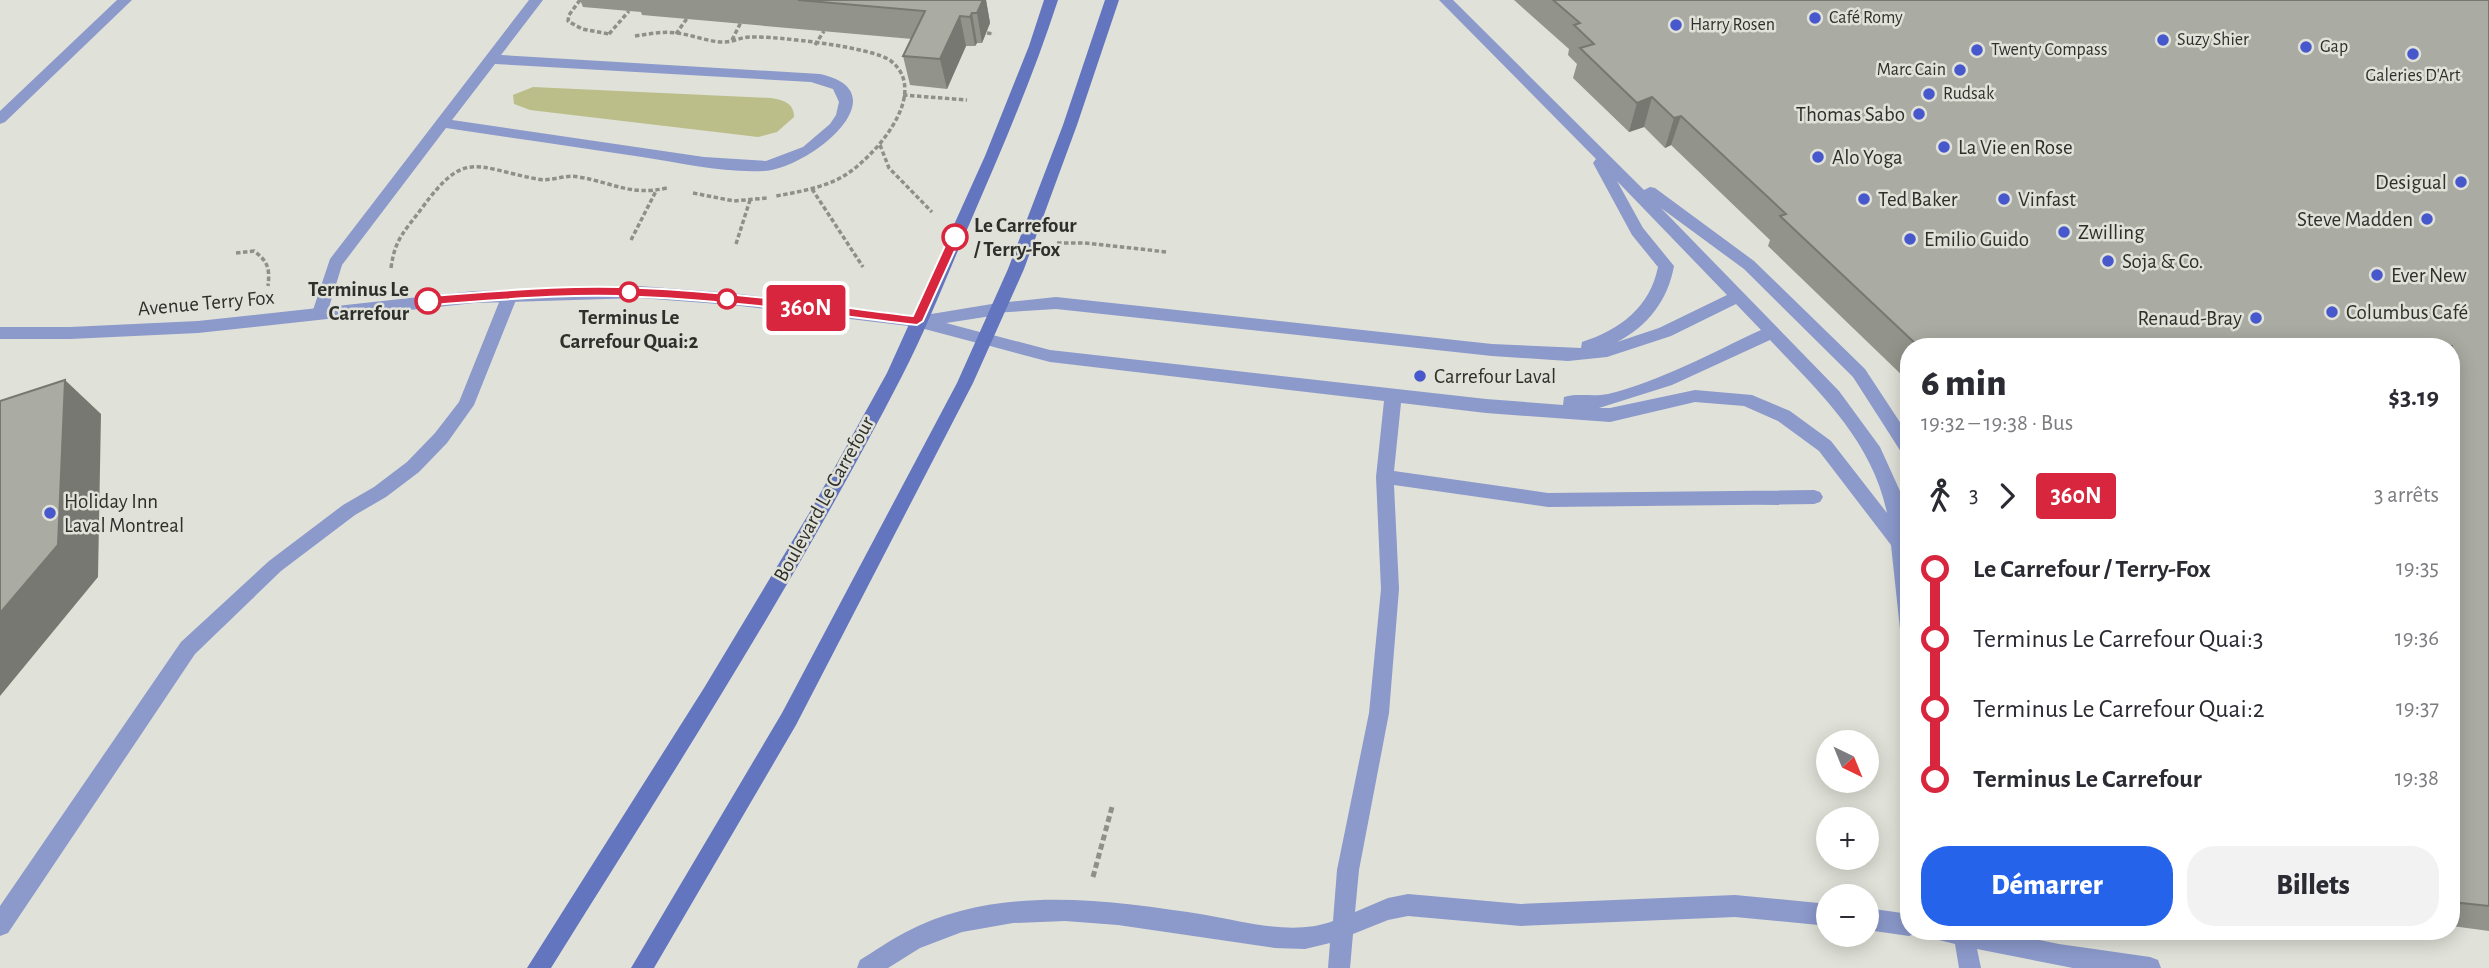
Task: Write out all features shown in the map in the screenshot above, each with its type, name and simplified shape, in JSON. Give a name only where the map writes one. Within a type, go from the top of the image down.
[{"type":"street","points":[[0,119],[125,0]]},
{"type":"street","points":[[320,313],[335,263],[536,0]]},
{"type":"street","name":"Boulevard Le Carrefour","points":[[538,968],[677,750],[759,614],[895,374],[992,156],[1036,46],[1051,0]]},
{"type":"street","points":[[642,968],[789,719],[985,339],[1070,125],[1112,0]]},
{"type":"street","points":[[1447,0],[1593,151],[1648,201],[1834,400],[1870,443],[1891,491],[1900,539]]},
{"type":"street","points":[[442,123],[666,156],[767,166],[785,163],[813,148],[839,122],[845,108],[842,89],[835,83],[816,78],[490,59]]},
{"type":"street","points":[[1524,353],[1575,350],[1612,336],[1645,313],[1653,304],[1665,276],[1666,267],[1636,231],[1593,151]]},
{"type":"street","points":[[1593,151],[1748,265],[1859,373],[1900,436]]},
{"type":"street","name":"Avenue Terry Fox","points":[[0,333],[187,327],[510,295],[639,292],[732,299],[917,321],[1051,356],[1486,406]]},
{"type":"street","points":[[0,925],[188,648],[275,566],[349,510],[380,492],[413,467],[441,438],[466,405],[510,295]]},
{"type":"street","points":[[1524,353],[1568,355],[1607,351],[1665,332],[1739,296]]},
{"type":"street","name":"Avenue Terry Fox","points":[[917,321],[1056,303],[1524,353]]},
{"type":"street","points":[[1486,406],[1606,401],[1667,381],[1772,332]]},
{"type":"street","points":[[1339,968],[1349,870],[1380,699],[1390,589],[1385,477],[1393,396]]},
{"type":"street","points":[[1486,406],[1610,415],[1695,396],[1723,396],[1761,404],[1784,416],[1825,446],[1900,543]]},
{"type":"street","points":[[1385,477],[1548,500],[1814,497]]},
{"type":"street","points":[[868,968],[903,945],[937,929],[971,919],[1018,911],[1077,909],[1304,938],[1341,929],[1388,909],[1408,905],[1521,915],[1735,906],[1816,914]]},
{"type":"street","points":[[1879,921],[1900,924]]},
{"type":"street","points":[[1959,940],[1970,968]]},
{"type":"street","points":[[1992,940],[2059,955],[2150,968]]},
{"type":"path","points":[[580,0],[569,15],[568,22],[584,31],[619,36]]},
{"type":"path","points":[[609,34],[629,11]]},
{"type":"path","points":[[676,34],[688,17]]},
{"type":"path","points":[[731,41],[741,22]]},
{"type":"path","points":[[630,37],[662,31],[731,41],[749,37],[866,51],[892,62],[903,81],[904,95],[898,117],[879,144],[844,176],[812,189],[750,200],[720,199],[682,190]]},
{"type":"path","points":[[815,45],[824,31]]},
{"type":"path","points":[[987,33],[994,34]]},
{"type":"path","points":[[925,96],[929,88]]},
{"type":"path","points":[[904,95],[967,100]]},
{"type":"path","points":[[879,144],[890,167],[932,212]]},
{"type":"path","points":[[391,268],[391,254],[401,236],[446,177],[462,169],[485,166],[540,180],[576,176],[644,192],[670,187]]},
{"type":"path","points":[[812,189],[863,267]]},
{"type":"path","points":[[631,240],[656,190]]},
{"type":"path","points":[[736,244],[750,200]]},
{"type":"path","points":[[1054,243],[1086,243],[1167,252]]},
{"type":"path","points":[[236,253],[254,251],[268,262],[271,269],[268,286]]},
{"type":"path","points":[[1093,878],[1112,807]]},
{"type":"green space","points":[[533,87],[771,98],[790,105],[794,117],[777,132],[758,137],[530,110],[514,104],[513,95]]},
{"type":"building","points":[[798,0],[983,0],[977,13],[972,13],[970,17],[960,16],[940,59],[903,56],[925,11]]},
{"type":"building","points":[[1553,0],[2489,0],[2489,906],[2460,903],[2460,338],[1910,338],[1780,216],[1786,214],[1681,116],[1674,118],[1652,97],[1637,103],[1580,48],[1594,44],[1574,25],[1580,23]]},
{"type":"building","points":[[65,380],[58,545],[0,613],[0,401]]},
{"type":"bus line","name":"360N","points":[[428,301],[510,295],[639,292],[732,299],[917,321],[955,237]]},
{"type":"place","name":"Café Romy","points":[[1815,18]]},
{"type":"place","name":"Harry Rosen","points":[[1676,25]]},
{"type":"place","name":"Suzy Shier","points":[[2163,40]]},
{"type":"place","name":"Gap","points":[[2306,47]]},
{"type":"place","name":"Twenty Compass","points":[[1977,50]]},
{"type":"place","name":"Galeries D'Art","points":[[2413,54]]},
{"type":"place","name":"Marc Cain","points":[[1960,70]]},
{"type":"place","name":"Rudsak","points":[[1929,94]]},
{"type":"place","name":"Thomas Sabo","points":[[1919,114]]},
{"type":"place","name":"La Vie en Rose","points":[[1944,147]]},
{"type":"place","name":"Alo Yoga","points":[[1818,157]]},
{"type":"place","name":"Desigual","points":[[2461,182]]},
{"type":"place","name":"Ted Baker","points":[[1864,199]]},
{"type":"place","name":"Vinfast","points":[[2004,199]]},
{"type":"place","name":"Steve Madden","points":[[2427,219]]},
{"type":"place","name":"Zwilling","points":[[2064,232]]},
{"type":"place","name":"Le Carrefour / Terry-Fox","points":[[955,237]]},
{"type":"place","name":"Emilio Guido","points":[[1910,239]]},
{"type":"place","name":"Soja & Co.","points":[[2108,261]]},
{"type":"place","name":"Ever New","points":[[2377,275]]},
{"type":"place","name":"Terminus Le Carrefour Quai:2","points":[[629,292]]},
{"type":"place","name":"Terminus Le Carrefour","points":[[428,301]]},
{"type":"place","name":"Columbus Café","points":[[2332,312]]},
{"type":"place","name":"Renaud-Bray","points":[[2256,318]]},
{"type":"place","name":"Carrefour Laval","points":[[1420,376]]},
{"type":"place","name":"Holiday Inn Laval Montreal","points":[[50,513]]}]
